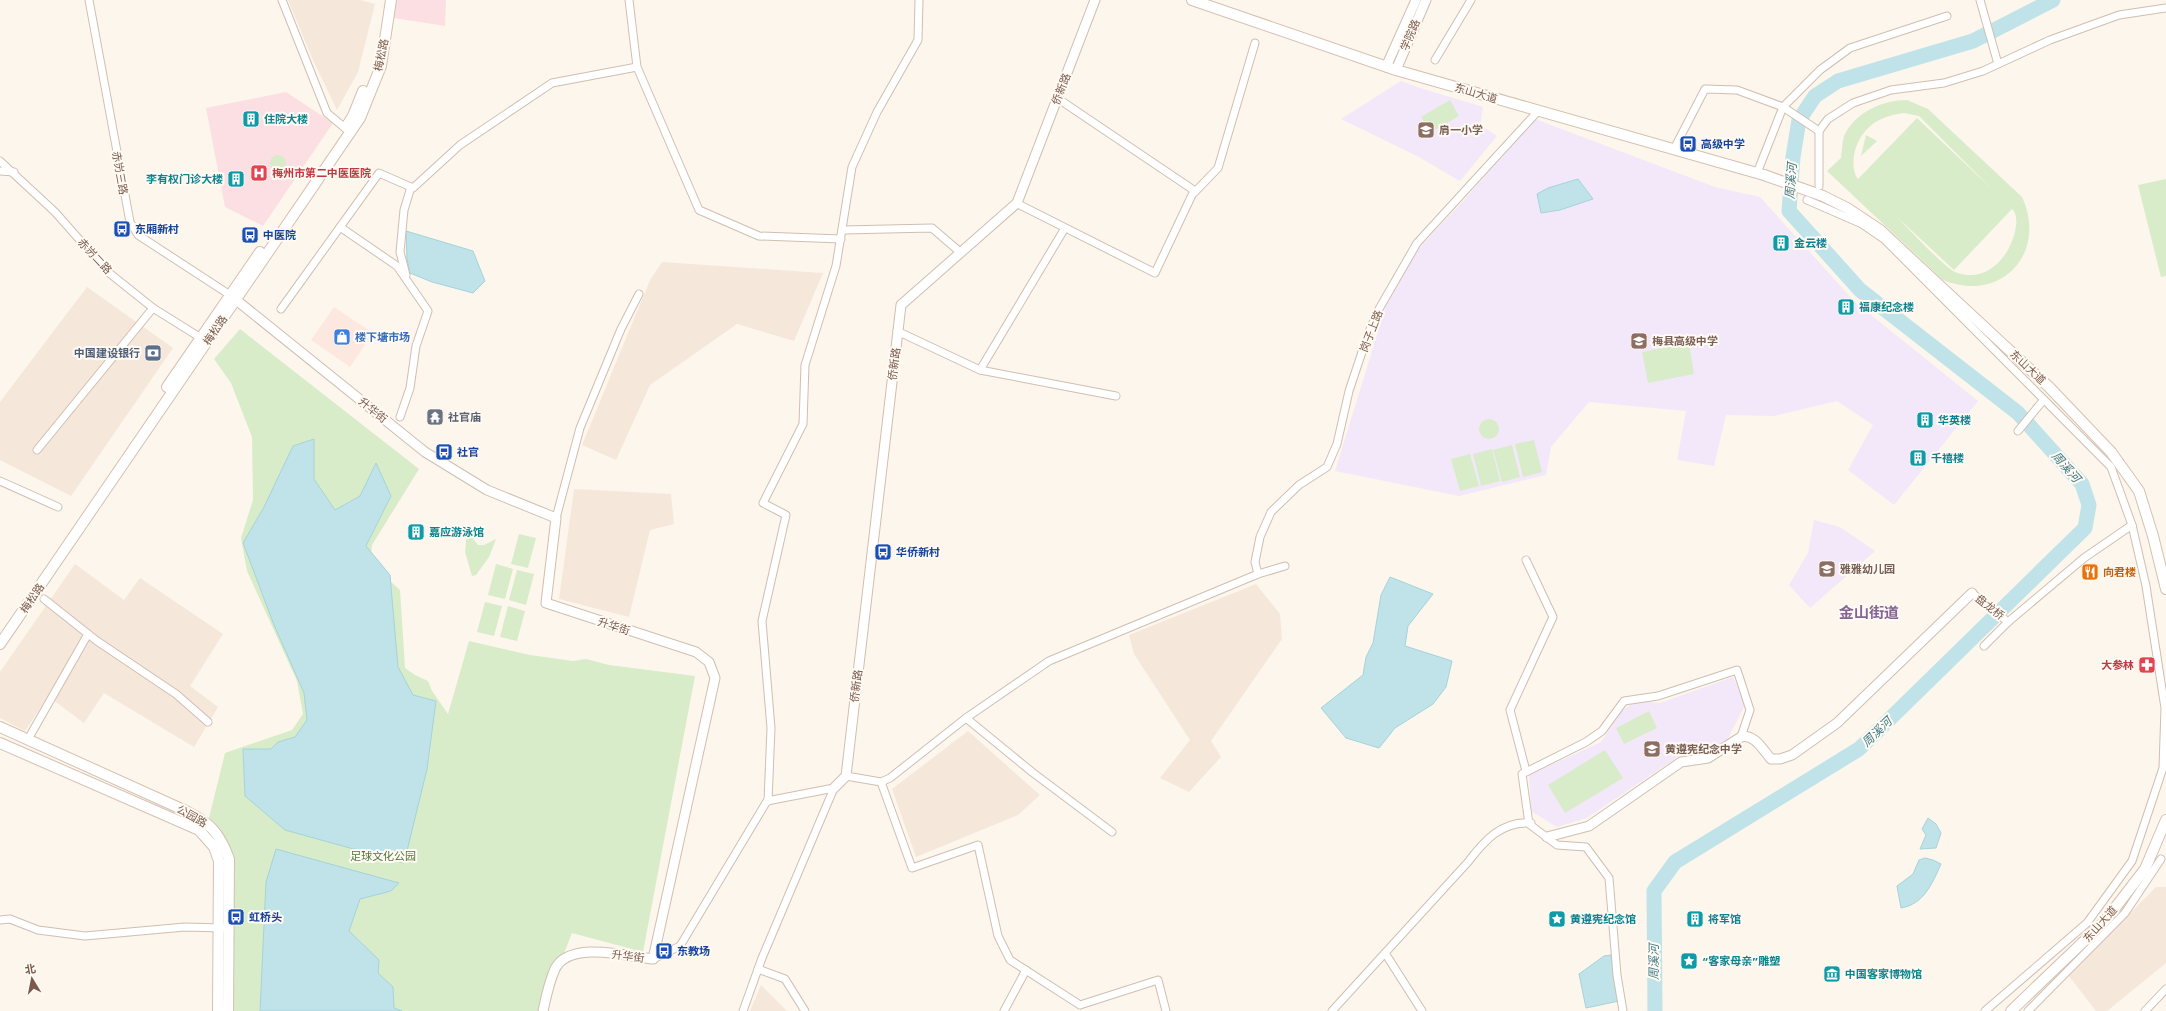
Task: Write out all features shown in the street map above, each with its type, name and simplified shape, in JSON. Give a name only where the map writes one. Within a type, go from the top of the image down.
[{"type":"main road","name":"梅松路","points":[[0,634],[353,116],[375,62],[385,0]]},
{"type":"main road","name":"梅松路","points":[[0,644],[360,118],[381,66],[391,0]]},
{"type":"main road","name":"东山大道","points":[[1192,0],[1391,68],[1760,174],[1823,196],[1846,208],[1880,230],[2050,388],[2111,452],[2139,491],[2153,536],[2166,588]]},
{"type":"main road","name":"公园路","points":[[0,727],[206,821],[222,840],[229,859],[228,1011]]},
{"type":"main road","name":"公园路","points":[[0,743],[199,830],[214,847],[219,861],[218,1011]]},
{"type":"main road","name":"东山大道","points":[[2011,1011],[2105,921],[2145,869],[2166,820]]},
{"type":"street","name":"赤岃三路","points":[[89,0],[130,222],[138,235],[230,295]]},
{"type":"street","points":[[282,0],[327,113],[345,128]]},
{"type":"street","points":[[629,0],[637,67],[699,210],[760,236],[841,239]]},
{"type":"street","points":[[653,959],[680,946],[768,801],[771,728],[762,621],[786,515],[763,504],[803,424],[805,365],[836,266],[852,168],[877,112],[918,40],[919,0]]},
{"type":"street","name":"侨新路","points":[[846,776],[901,305],[1016,203],[1095,0]]},
{"type":"street","name":"学院路","points":[[1391,68],[1416,0]]},
{"type":"street","name":"学院路","points":[[1391,68],[1426,0]]},
{"type":"street","points":[[1435,60],[1471,0]]},
{"type":"street","points":[[1980,0],[1998,64]]},
{"type":"street","points":[[1816,129],[1828,118],[1853,103],[1891,90],[1944,83],[1998,64],[2050,40],[2119,15],[2166,8]]},
{"type":"street","points":[[1760,174],[1785,109],[1820,70],[1850,48],[1947,16]]},
{"type":"street","points":[[1016,203],[1155,273],[1195,192],[1218,168],[1255,43]]},
{"type":"street","points":[[281,309],[379,173],[413,188],[460,145],[552,83],[637,67]]},
{"type":"street","points":[[1674,149],[1705,89],[1737,90],[1785,109],[1816,129]]},
{"type":"street","points":[[1057,98],[1195,192]]},
{"type":"street","name":"岗子上路","points":[[1258,574],[1255,562],[1260,537],[1271,512],[1299,485],[1327,467],[1337,444],[1350,391],[1368,334],[1379,309],[1417,243],[1539,110]]},
{"type":"street","points":[[1816,129],[1819,186]]},
{"type":"street","name":"赤岃二路","points":[[0,161],[14,172],[55,212],[108,272],[153,308],[201,338]]},
{"type":"street","points":[[0,171],[14,172]]},
{"type":"street","points":[[408,282],[400,252],[404,210],[411,187]]},
{"type":"street","points":[[1807,200],[1862,224],[1884,239],[2111,467],[2132,526],[2146,586],[2165,708],[2163,768],[2132,861],[2087,923],[1985,1011]]},
{"type":"street","points":[[340,227],[397,266],[428,311],[416,346],[410,388],[400,417]]},
{"type":"street","points":[[843,230],[932,228],[960,252]]},
{"type":"street","points":[[980,370],[1065,228]]},
{"type":"street","points":[[556,518],[580,428],[621,329],[639,294]]},
{"type":"street","name":"升华街","points":[[230,295],[425,452],[487,490],[556,518],[546,603],[696,652],[709,662],[715,678],[653,959],[588,951],[569,956],[555,968],[543,1011]]},
{"type":"street","points":[[37,450],[153,308]]},
{"type":"street","points":[[898,331],[980,370],[1116,396]]},
{"type":"street","points":[[2018,431],[2041,403]]},
{"type":"street","points":[[0,481],[58,507]]},
{"type":"street","points":[[1984,646],[2008,622],[2084,558],[2132,526]]},
{"type":"street","points":[[1526,560],[1553,616],[1510,710],[1526,771]]},
{"type":"street","points":[[743,1011],[758,969],[834,788],[846,776],[881,782],[890,778],[966,718],[1049,661],[1258,574],[1285,566]]},
{"type":"street","points":[[1547,837],[1589,826],[1681,762],[1708,758],[1746,735],[1751,737],[1771,758],[1780,759],[1792,755],[1837,722],[1972,593]]},
{"type":"street","name":"盘龙桥","points":[[1972,593],[2008,622]]},
{"type":"street","points":[[44,599],[88,634],[176,694],[208,722]]},
{"type":"street","points":[[31,734],[88,634]]},
{"type":"street","points":[[1623,1011],[1617,975],[1609,878],[1586,847],[1557,845],[1530,824],[1522,774],[1586,742],[1602,731],[1624,701],[1658,696],[1736,670],[1750,710],[1741,737]]},
{"type":"street","points":[[966,718],[1032,772],[1112,832]]},
{"type":"street","points":[[881,782],[912,868],[978,845],[998,936],[1010,960],[1080,1005],[1158,980],[1166,1011]]},
{"type":"street","points":[[768,801],[834,788]]},
{"type":"street","points":[[1332,1011],[1468,862],[1485,840],[1495,832],[1514,825],[1531,823]]},
{"type":"street","points":[[2028,1011],[2125,913],[2161,859]]},
{"type":"street","points":[[0,920],[10,919],[38,930],[85,936],[185,927],[229,928]]},
{"type":"street","points":[[1385,953],[1422,1011]]},
{"type":"street","points":[[758,969],[785,979],[805,1011]]},
{"type":"street","points":[[1004,1011],[1026,970]]},
{"type":"street","points":[[2144,1011],[2166,989]]},
{"type":"shaded area","points":[[288,0],[360,0],[375,4],[358,72],[337,110],[313,60]]},
{"type":"shaded area","points":[[393,0],[446,0],[445,26],[388,17]]},
{"type":"shaded area","name":"肩一小学","points":[[1401,81],[1483,107],[1480,125],[1497,136],[1460,181],[1417,156],[1341,119]]},
{"type":"shaded area","name":"梅州市第二中医医院","points":[[286,92],[333,123],[263,226],[225,207],[206,108]]},
{"type":"shaded area","name":"梅县高级中学","points":[[1535,119],[1715,187],[1760,197],[1855,302],[1978,401],[1894,505],[1848,470],[1873,425],[1837,401],[1774,416],[1726,415],[1714,466],[1677,460],[1686,411],[1589,402],[1551,447],[1546,475],[1459,496],[1335,471],[1386,306],[1417,250],[1464,200]]},
{"type":"shaded area","points":[[662,262],[823,273],[794,341],[737,324],[650,385],[616,460],[582,445],[650,280]]},
{"type":"shaded area","points":[[87,287],[173,348],[71,496],[0,460],[0,402]]},
{"type":"shaded area","name":"楼下塘市场","points":[[334,307],[373,333],[350,367],[311,340]]},
{"type":"shaded area","points":[[574,489],[671,494],[674,524],[650,530],[629,617],[559,599]]},
{"type":"shaded area","name":"雅雅幼儿园","points":[[1814,520],[1840,527],[1875,551],[1810,608],[1789,585],[1808,553]]},
{"type":"shaded area","points":[[75,564],[124,600],[140,578],[223,634],[190,686],[218,707],[194,747],[104,693],[84,723],[48,696],[25,731],[0,718],[0,672]]},
{"type":"shaded area","points":[[1256,584],[1280,614],[1282,639],[1211,741],[1221,757],[1189,792],[1160,778],[1190,740],[1134,654],[1129,635]]},
{"type":"shaded area","name":"黄遵宪纪念中学","points":[[1733,677],[1745,705],[1724,746],[1711,752],[1694,756],[1679,756],[1587,818],[1557,827],[1531,811],[1529,775],[1601,742],[1622,711],[1635,701],[1660,703]]},
{"type":"shaded area","points":[[968,731],[1040,795],[1018,815],[916,857],[892,789]]},
{"type":"shaded area","points":[[2156,887],[2166,887],[2166,963],[2107,1011],[2096,1011],[2069,976]]},
{"type":"shaded area","points":[[761,985],[787,1011],[750,1011]]},
{"type":"green space","points":[[1450,100],[1459,116],[1431,132],[1421,117]]},
{"type":"green space","points":[[1907,100],[1928,109],[2022,197],[2028,218],[2029,237],[2024,254],[2014,268],[2000,279],[1983,285],[1964,286],[1943,280],[1827,171],[1841,158],[1844,136],[1855,120],[1862,114],[1879,105]],"holes":[[[1904,113],[1919,116],[1993,190],[1917,118],[1858,179],[1854,171],[1854,155],[1861,137],[1878,120]],[[2012,209],[2016,219],[2014,237],[2003,257],[1996,265],[1987,271],[1967,275],[1950,269],[1897,217],[1954,270]]]},
{"type":"green space","points":[[1866,135],[1877,141],[1861,156]]},
{"type":"green space","points":[[275,155],[281,155],[286,160],[284,169],[281,171],[275,171],[270,166],[270,160]]},
{"type":"green space","points":[[2166,179],[2166,276],[2161,277],[2138,185]]},
{"type":"green space","name":"足球文化公园","points":[[240,329],[419,469],[372,545],[370,563],[400,590],[405,668],[428,681],[432,691],[448,714],[469,641],[530,655],[573,661],[586,659],[609,665],[695,676],[643,952],[572,933],[550,989],[544,1011],[225,1011],[227,847],[209,818],[225,753],[292,730],[303,714],[297,681],[247,571],[241,538],[253,500],[252,437],[231,383],[214,359]]},
{"type":"green space","points":[[1689,343],[1694,374],[1648,383],[1642,352]]},
{"type":"green space","points":[[1489,419],[1496,422],[1499,429],[1496,436],[1489,439],[1482,436],[1479,429],[1482,422]]},
{"type":"green space","points":[[1534,440],[1542,472],[1523,477],[1515,444]]},
{"type":"green space","points":[[1512,445],[1520,477],[1502,482],[1493,450]]},
{"type":"green space","points":[[1492,449],[1500,481],[1481,486],[1473,454]]},
{"type":"green space","points":[[1470,454],[1479,486],[1460,491],[1451,459]]},
{"type":"green space","points":[[467,531],[478,545],[484,545],[496,539],[489,557],[476,575],[472,576],[465,552]]},
{"type":"green space","points":[[519,534],[536,538],[528,568],[511,564]]},
{"type":"green space","points":[[496,564],[513,569],[505,599],[488,595]]},
{"type":"green space","points":[[517,570],[534,574],[526,605],[509,600]]},
{"type":"green space","points":[[485,602],[502,606],[494,636],[477,632]]},
{"type":"green space","points":[[508,606],[525,611],[517,641],[500,637]]},
{"type":"green space","points":[[1649,711],[1657,728],[1624,744],[1616,728]]},
{"type":"green space","points":[[1605,750],[1623,778],[1565,813],[1548,785]]},
{"type":"water","points":[[1578,179],[1593,199],[1560,210],[1541,213],[1537,194],[1548,188]]},
{"type":"water","points":[[406,231],[473,251],[485,281],[473,293],[432,282],[410,273],[407,259]]},
{"type":"water","points":[[314,439],[314,479],[335,510],[360,496],[376,463],[391,496],[366,546],[390,575],[398,667],[413,695],[436,701],[427,769],[404,863],[285,830],[245,796],[243,749],[271,749],[278,742],[295,737],[307,720],[304,693],[274,625],[243,543],[264,507],[293,446]]},
{"type":"water","points":[[1390,577],[1433,594],[1408,626],[1405,646],[1452,661],[1446,687],[1433,704],[1395,728],[1379,748],[1346,738],[1321,708],[1363,675],[1366,657],[1373,643],[1381,595]]},
{"type":"water","points":[[1928,818],[1936,824],[1941,833],[1936,848],[1920,849],[1926,835],[1922,829]]},
{"type":"water","points":[[276,849],[399,883],[391,891],[360,899],[349,931],[379,960],[378,973],[393,987],[394,1008],[402,1011],[260,1011],[266,882]]},
{"type":"water","points":[[1925,858],[1941,864],[1934,879],[1921,898],[1909,906],[1901,908],[1897,886],[1913,874],[1919,860]]},
{"type":"water","points":[[1611,955],[1619,1001],[1586,1008],[1579,974],[1604,956]]},
{"type":"waterway","name":"周溪河","points":[[1655,1011],[1654,891],[1675,862],[1859,749],[2085,528],[2089,505],[2082,484],[2018,413],[1860,290],[1789,211],[1793,157],[1799,120],[1815,96],[1838,81],[1973,41],[2053,0]]},
{"type":"place","name":"住院大楼","points":[[251,119]]},
{"type":"place","name":"肩一小学","points":[[1426,130]]},
{"type":"place","name":"高级中学","points":[[1688,144]]},
{"type":"place","name":"梅州市第二中医医院","points":[[259,173]]},
{"type":"place","name":"李有权门诊大楼","points":[[236,179]]},
{"type":"place","name":"东厢新村","points":[[122,229]]},
{"type":"place","name":"中医院","points":[[250,235]]},
{"type":"place","name":"金云楼","points":[[1781,243]]},
{"type":"place","name":"福康纪念楼","points":[[1846,307]]},
{"type":"place","name":"楼下塘市场","points":[[342,337]]},
{"type":"place","name":"梅县高级中学","points":[[1639,341]]},
{"type":"place","name":"中国建设银行","points":[[153,353]]},
{"type":"place","name":"社官庙","points":[[435,417]]},
{"type":"place","name":"华英楼","points":[[1925,420]]},
{"type":"place","name":"社官","points":[[444,452]]},
{"type":"place","name":"千禧楼","points":[[1918,458]]},
{"type":"place","name":"嘉应游泳馆","points":[[416,532]]},
{"type":"place","name":"华侨新村","points":[[883,552]]},
{"type":"place","name":"雅雅幼儿园","points":[[1827,569]]},
{"type":"place","name":"向君楼","points":[[2090,572]]},
{"type":"place","name":"大参林","points":[[2147,665]]},
{"type":"place","name":"黄遵宪纪念中学","points":[[1652,749]]},
{"type":"place","name":"虹桥头","points":[[236,917]]},
{"type":"place","name":"黄遵宪纪念馆","points":[[1557,919]]},
{"type":"place","name":"将军馆","points":[[1695,919]]},
{"type":"place","name":"东教场","points":[[664,951]]},
{"type":"place","name":"“客家母亲”雕塑","points":[[1689,961]]},
{"type":"place","name":"中国客家博物馆","points":[[1832,974]]},
{"type":"district","name":"金山街道","points":[[1869,613]]}]
